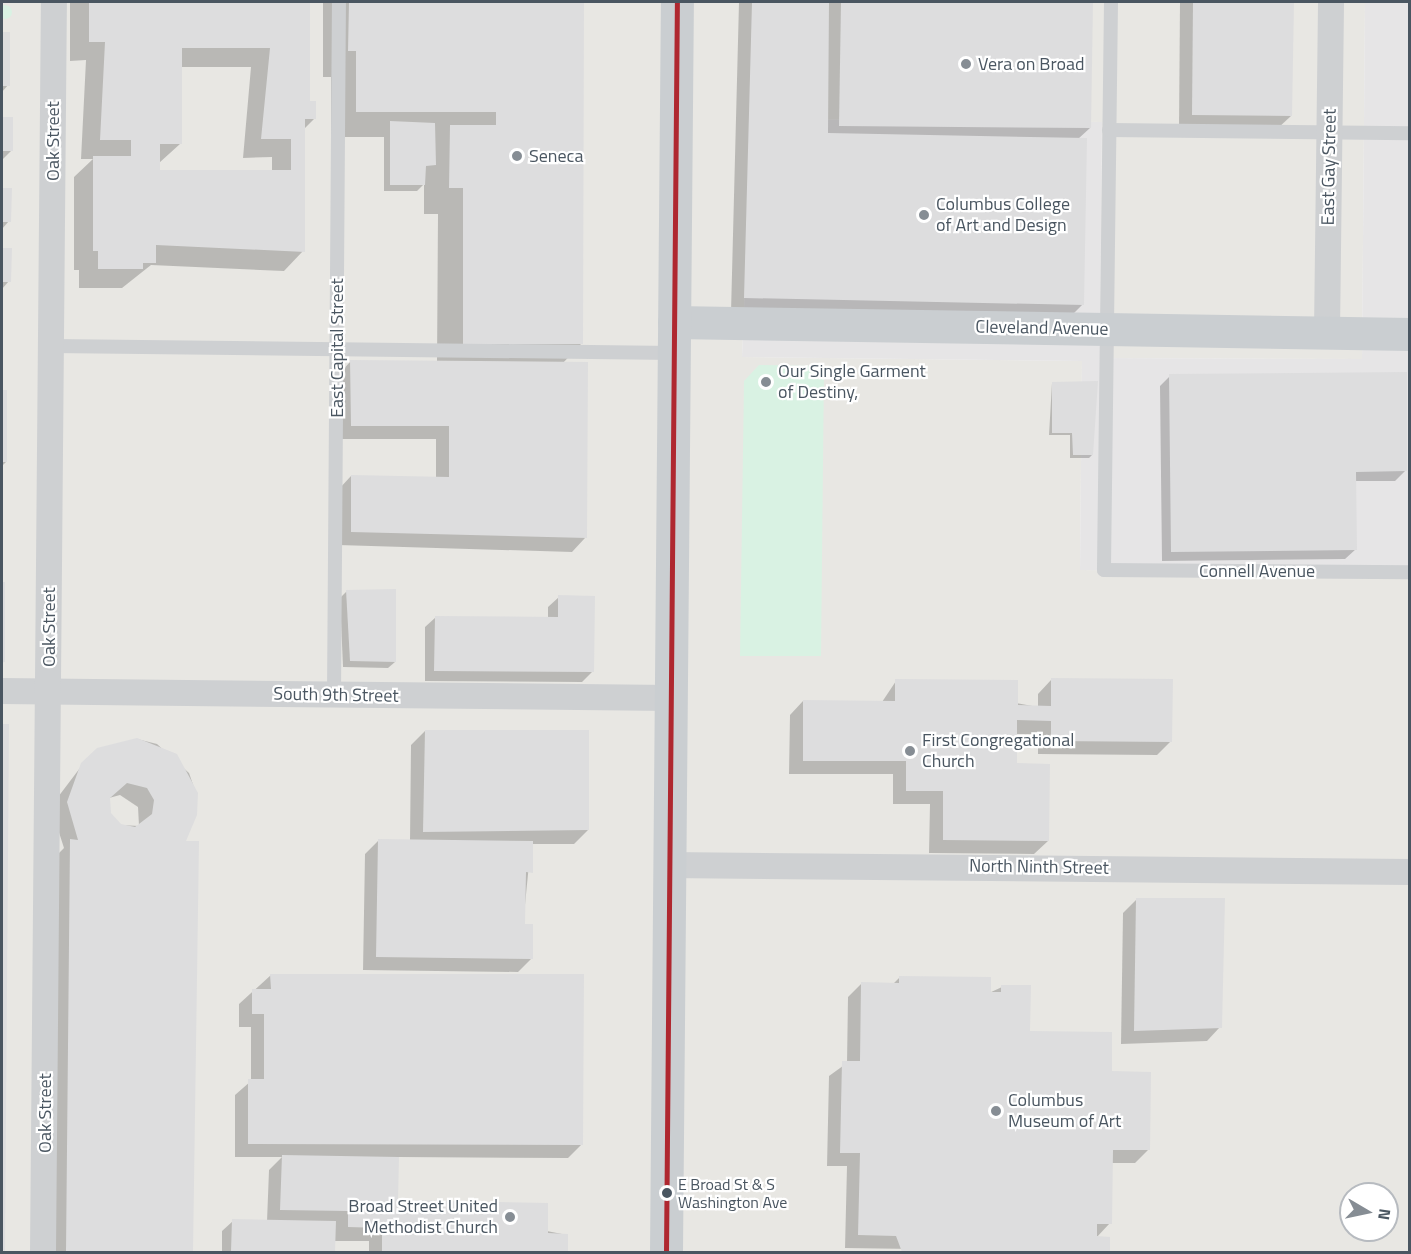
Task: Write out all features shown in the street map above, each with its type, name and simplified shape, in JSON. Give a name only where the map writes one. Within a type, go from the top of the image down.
[{"type":"main road","points":[[666,1252],[677,2]]},
{"type":"main road","name":"Cleveland Avenue","points":[[674,338],[1107,329],[1410,333]]},
{"type":"street","name":"Oak Street","points":[[43,1252],[54,2]]},
{"type":"street","name":"East Gay Street","points":[[1327,332],[1331,2]]},
{"type":"street","name":"South 9th Street","points":[[2,691],[671,698]]},
{"type":"street","name":"North Ninth Street","points":[[669,865],[1410,872]]},
{"type":"lane","name":"East Capital Street","points":[[334,695],[339,2]]},
{"type":"lane","points":[[1107,329],[1111,2]]},
{"type":"lane","points":[[1109,130],[1410,133]]},
{"type":"lane","name":"Connell Avenue","points":[[1107,329],[1104,570],[1410,572]]},
{"type":"lane","points":[[51,346],[336,350],[674,338]]},
{"type":"shaded area","points":[[2,2],[1365,2],[1362,359],[1100,358],[1102,122],[752,119],[742,357],[1082,361],[1080,570],[1409,572],[1409,1252],[2,1252]]},
{"type":"shaded area","name":"Columbus College of Art and Design","points":[[1365,2],[1409,2],[1409,572],[1080,570],[1082,361],[742,357],[752,119],[1102,122],[1100,358],[1362,359]]},
{"type":"green space","points":[[2,5],[8,5],[12,12],[8,19],[2,19],[-2,15],[-2,9]]},
{"type":"green space","points":[[759,365],[824,366],[821,656],[740,656],[744,381]]},
{"type":"building","points":[[89,2],[310,2],[310,101],[316,101],[316,119],[305,119],[305,252],[156,245],[156,263],[143,263],[143,269],[98,269],[98,251],[93,251],[93,156],[131,156],[131,140],[100,140],[105,42],[89,42]],"holes":[[[182,48],[270,48],[261,139],[291,139],[291,170],[160,170],[160,144],[182,144]]]},
{"type":"building","name":"Seneca","points":[[349,2],[584,2],[583,344],[463,344],[463,188],[449,188],[450,125],[496,125],[496,112],[356,112],[356,51],[348,51]]},
{"type":"building","points":[[752,2],[829,2],[828,133],[1087,138],[1084,305],[744,298]]},
{"type":"building","name":"Vera on Broad","points":[[841,2],[1093,2],[1091,128],[839,126]]},
{"type":"building","points":[[1193,2],[1294,2],[1292,116],[1192,115]]},
{"type":"building","points":[[2,32],[10,32],[10,86],[2,86]]},
{"type":"building","points":[[2,117],[13,117],[13,151],[2,151]]},
{"type":"building","points":[[390,121],[435,123],[436,165],[426,166],[425,185],[390,185]]},
{"type":"building","points":[[2,188],[12,188],[11,222],[2,222]]},
{"type":"building","points":[[2,248],[12,248],[11,282],[2,282]]},
{"type":"building","points":[[350,360],[588,362],[587,538],[351,532],[351,475],[449,477],[449,426],[351,426]]},
{"type":"building","points":[[1407,372],[1407,471],[1356,472],[1357,550],[1171,552],[1169,374]]},
{"type":"building","points":[[1098,381],[1093,455],[1073,455],[1072,433],[1052,433],[1052,382]]},
{"type":"building","points":[[2,390],[7,390],[7,462],[2,462]]},
{"type":"building","points":[[2,582],[5,582],[5,662],[2,662]]},
{"type":"building","points":[[396,589],[396,662],[350,661],[346,590]]},
{"type":"building","points":[[558,595],[595,596],[594,672],[434,671],[435,616],[558,617]]},
{"type":"building","name":"First Congregational Church","points":[[1051,678],[1173,679],[1172,742],[1051,741],[1051,721],[1017,720],[1017,763],[1050,764],[1049,841],[943,840],[943,791],[906,791],[906,761],[803,761],[803,700],[895,701],[895,679],[1018,680],[1018,705],[1051,706]]},
{"type":"building","points":[[2,724],[9,724],[5,1252],[2,1252]]},
{"type":"building","points":[[425,730],[589,730],[589,830],[423,832]]},
{"type":"building","points":[[137,738],[177,754],[198,793],[197,815],[186,841],[199,841],[193,1252],[66,1252],[70,839],[78,840],[67,802],[81,763],[97,748]],"holes":[[[127,783],[147,788],[154,800],[152,814],[135,827],[121,824],[111,813],[110,798]]]},
{"type":"building","points":[[378,839],[533,841],[533,873],[526,872],[525,924],[533,924],[533,959],[376,957]]},
{"type":"building","points":[[1136,898],[1225,898],[1222,1028],[1134,1031]]},
{"type":"building","points":[[270,974],[584,974],[583,1145],[248,1144],[248,1079],[264,1079],[264,1014],[252,1014],[252,989],[271,989]]},
{"type":"building","name":"Columbus Museum of Art","points":[[899,976],[991,977],[991,992],[1001,992],[1001,985],[1031,985],[1030,1031],[1112,1032],[1112,1071],[1151,1072],[1150,1150],[1113,1150],[1112,1224],[1097,1224],[1097,1236],[1110,1237],[1110,1252],[902,1252],[896,1236],[858,1235],[860,1153],[840,1153],[842,1061],[860,1061],[861,982],[899,983]]},
{"type":"building","points":[[282,1155],[399,1157],[398,1200],[548,1203],[548,1233],[568,1234],[568,1252],[382,1252],[382,1228],[348,1227],[348,1211],[280,1210]]},
{"type":"building","points":[[232,1219],[336,1221],[335,1252],[231,1252]]},
{"type":"transit line","points":[[666,1252],[677,2]]},
{"type":"place","name":"Vera on Broad","points":[[966,64]]},
{"type":"place","name":"Seneca","points":[[517,156]]},
{"type":"place","name":"Columbus College of Art and Design","points":[[924,215]]},
{"type":"place","name":"Our Single Garment of Destiny,","points":[[766,382]]},
{"type":"place","name":"First Congregational Church","points":[[910,751]]},
{"type":"place","name":"Columbus Museum of Art","points":[[996,1111]]},
{"type":"place","name":"E Broad St & S Washington Ave","points":[[667,1193]]},
{"type":"place","name":"Broad Street United Methodist Church","points":[[510,1217]]}]
